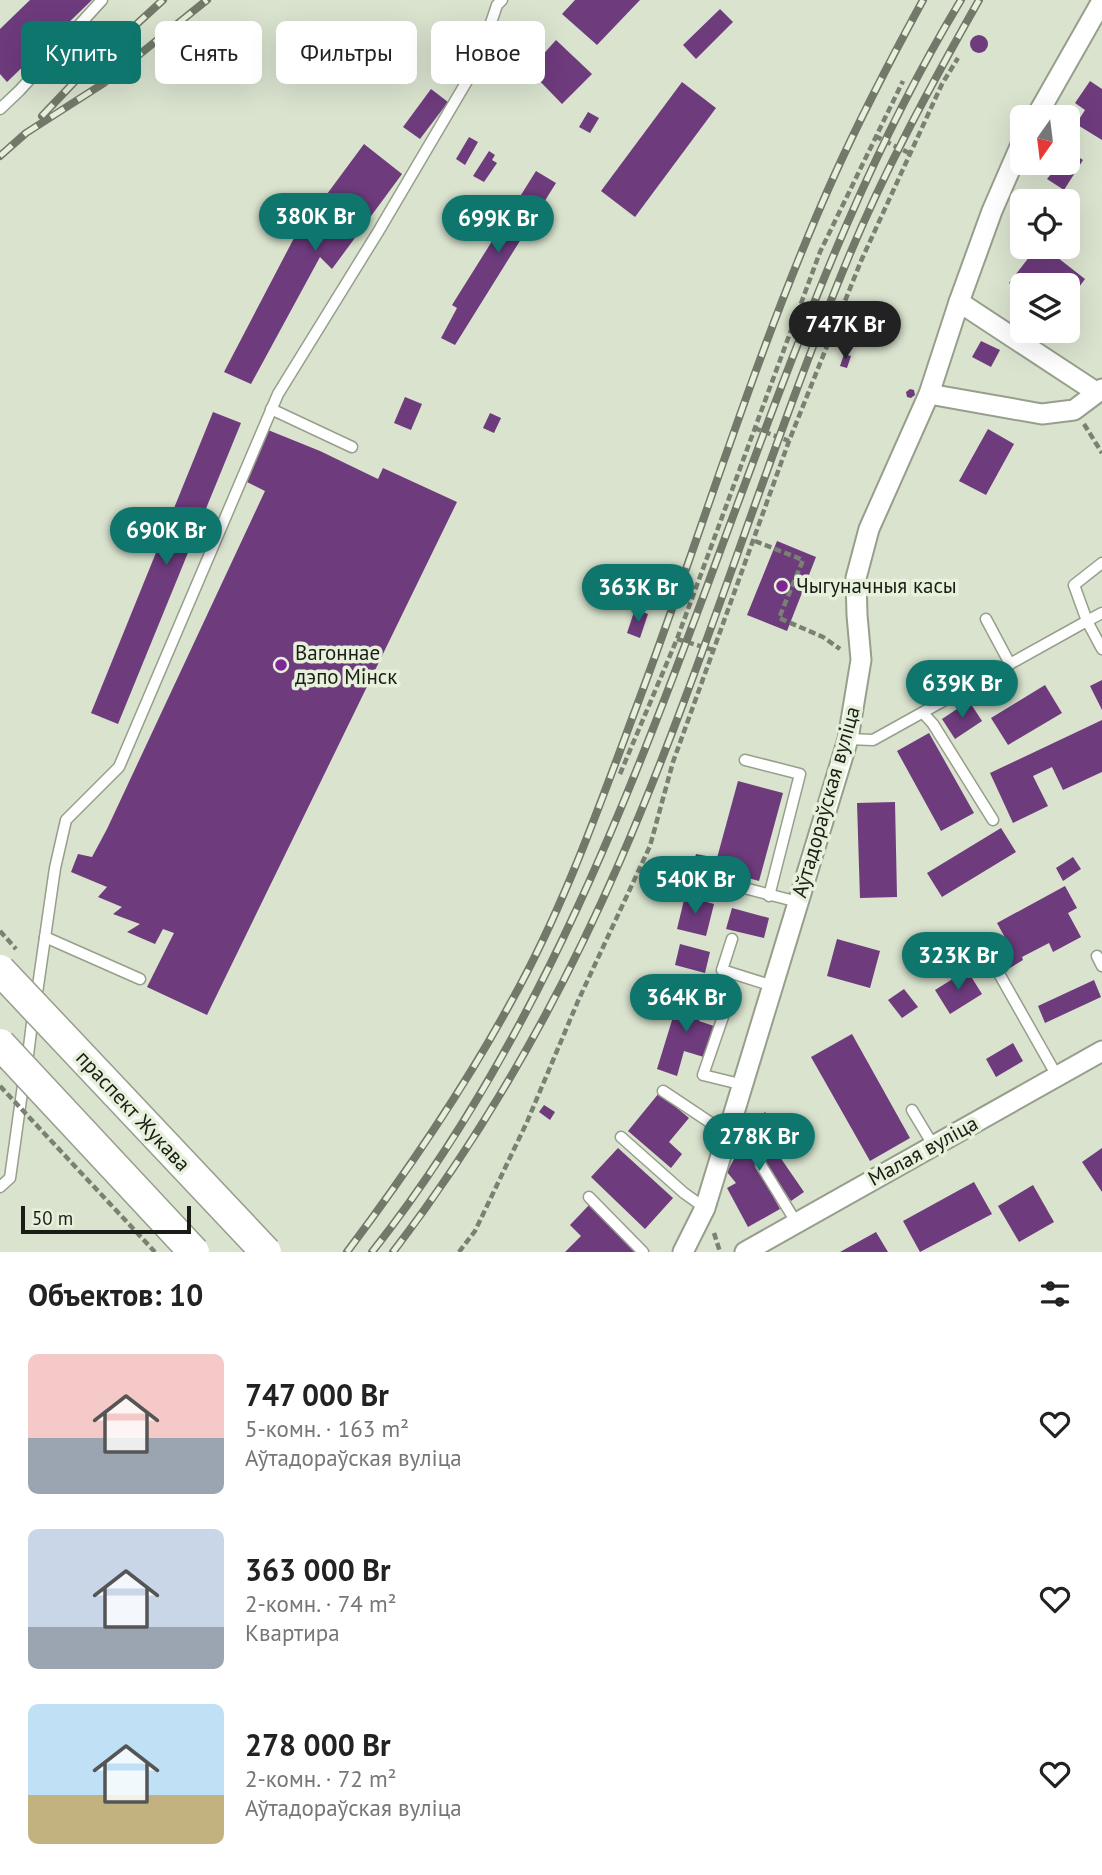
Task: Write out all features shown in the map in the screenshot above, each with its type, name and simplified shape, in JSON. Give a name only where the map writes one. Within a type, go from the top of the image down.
[{"type":"main road","name":"праспект Жукава","points":[[0,970],[267,1252]]},
{"type":"main road","points":[[0,1044],[194,1252]]},
{"type":"street","points":[[1043,105],[1102,1]]},
{"type":"street","name":"Аўтадораўская вуліца","points":[[692,1247],[744,1085],[848,739],[861,660],[856,578],[869,529],[929,394],[959,302],[1010,171]]},
{"type":"street","points":[[929,394],[1042,414],[1074,410],[1099,391],[959,302]]},
{"type":"street","name":"Малая вуліца","points":[[745,1252],[1102,1051]]},
{"type":"lane","points":[[0,108],[20,90],[102,0]]},
{"type":"lane","points":[[0,1187],[10,1178],[55,868],[66,820],[120,767],[278,394],[477,64],[497,5],[502,0]]},
{"type":"lane","points":[[271,409],[352,447]]},
{"type":"lane","points":[[1102,563],[1074,585],[1087,621],[1102,649]]},
{"type":"lane","points":[[848,739],[873,740],[1102,613]]},
{"type":"lane","points":[[986,619],[1010,664]]},
{"type":"lane","points":[[923,713],[933,724],[993,820]]},
{"type":"lane","points":[[745,760],[800,774],[769,896]]},
{"type":"lane","points":[[725,883],[798,902]]},
{"type":"lane","points":[[45,937],[140,979]]},
{"type":"lane","points":[[732,939],[722,970],[773,986]]},
{"type":"lane","points":[[998,970],[1057,1076]]},
{"type":"lane","points":[[726,1008],[702,1075],[744,1085]]},
{"type":"lane","points":[[663,1091],[714,1125],[729,1130]]},
{"type":"lane","points":[[912,1111],[933,1145]]},
{"type":"lane","points":[[621,1137],[684,1193],[705,1208]]},
{"type":"lane","points":[[761,1165],[796,1222]]},
{"type":"lane","points":[[589,1197],[643,1252]]},
{"type":"path","points":[[458,1252],[475,1231],[527,1122],[578,1001],[650,846],[673,762],[789,441],[861,261],[942,84],[958,58]]},
{"type":"path","points":[[620,774],[677,639],[820,252],[903,81]]},
{"type":"path","points":[[875,136],[911,154]]},
{"type":"path","points":[[1074,410],[1102,453]]},
{"type":"path","points":[[754,428],[789,441]]},
{"type":"path","points":[[755,541],[803,561],[779,618],[823,637]]},
{"type":"path","points":[[677,639],[713,650]]},
{"type":"path","points":[[0,1086],[155,1252]]},
{"type":"building","points":[[30,0],[92,0],[70,21],[21,21],[21,68],[7,82],[0,74],[0,29]]},
{"type":"building","points":[[575,0],[640,0],[597,45],[562,14]]},
{"type":"building","points":[[720,9],[733,22],[696,59],[683,45]]},
{"type":"building","points":[[979,35],[985,38],[988,44],[985,50],[979,53],[973,50],[970,44],[973,38]]},
{"type":"building","points":[[556,40],[592,74],[562,104],[543,84],[545,84],[545,52]]},
{"type":"building","points":[[1090,81],[1102,89],[1102,140],[1080,126],[1080,118],[1085,110],[1075,103]]},
{"type":"building","points":[[682,82],[716,108],[635,217],[601,191]]},
{"type":"building","points":[[431,89],[448,102],[420,139],[403,127]]},
{"type":"building","points":[[588,112],[599,118],[590,133],[579,127]]},
{"type":"building","points":[[469,137],[478,142],[465,165],[456,159]]},
{"type":"building","points":[[364,144],[402,174],[332,269],[320,257],[251,384],[224,372],[293,240]]},
{"type":"building","points":[[489,151],[495,155],[492,160],[497,163],[484,182],[473,176]]},
{"type":"building","points":[[536,171],[556,183],[455,345],[441,338],[457,308],[452,305]]},
{"type":"building","points":[[1050,175],[1074,175],[1065,189],[1047,179]]},
{"type":"building","points":[[1028,259],[1059,259],[1077,273],[1017,273]]},
{"type":"building","points":[[981,341],[1000,350],[991,367],[972,357]]},
{"type":"building","points":[[844,354],[851,356],[847,368],[840,366]]},
{"type":"building","points":[[914,390],[915,395],[911,398],[907,397],[906,392]]},
{"type":"building","points":[[405,397],[422,404],[411,430],[394,423]]},
{"type":"building","points":[[213,412],[241,423],[118,724],[91,713]]},
{"type":"building","points":[[490,413],[501,418],[494,433],[483,428]]},
{"type":"building","points":[[988,429],[1014,444],[986,495],[959,481]]},
{"type":"building","name":"Вагоннае дэпо Мінск","points":[[268,430],[378,479],[383,468],[457,502],[207,1015],[147,987],[174,933],[163,929],[155,944],[127,932],[140,924],[113,914],[122,907],[98,897],[107,887],[71,872],[78,854],[92,857],[107,829],[265,491],[245,481]]},
{"type":"building","name":"Чыгуначныя касы","points":[[777,541],[816,557],[787,631],[747,615]]},
{"type":"building","points":[[635,609],[648,614],[640,638],[627,633]]},
{"type":"building","points":[[1102,680],[1102,710],[1090,686]]},
{"type":"building","points":[[1045,685],[1062,713],[1008,745],[991,718]]},
{"type":"building","points":[[969,701],[982,721],[955,739],[942,719]]},
{"type":"building","points":[[1102,720],[1102,772],[1063,790],[1052,767],[1033,776],[1048,806],[1013,823],[990,773]]},
{"type":"building","points":[[929,733],[974,813],[941,831],[897,751]]},
{"type":"building","points":[[738,781],[783,793],[759,881],[719,870],[713,900],[684,892],[696,854],[717,858]]},
{"type":"building","points":[[895,802],[897,897],[860,898],[857,803]]},
{"type":"building","points":[[1001,828],[1016,852],[942,897],[927,873]]},
{"type":"building","points":[[1073,857],[1081,869],[1063,881],[1056,868]]},
{"type":"building","points":[[1065,886],[1077,908],[1068,913],[1081,937],[1053,952],[1049,943],[1022,957],[1023,960],[1010,968],[999,948],[1008,943],[997,923]]},
{"type":"building","points":[[685,896],[714,904],[706,936],[677,929]]},
{"type":"building","points":[[732,908],[769,918],[764,938],[726,929]]},
{"type":"building","points":[[837,939],[880,951],[870,988],[827,976]]},
{"type":"building","points":[[680,944],[710,952],[705,973],[675,965]]},
{"type":"building","points":[[967,970],[982,994],[950,1014],[935,990]]},
{"type":"building","points":[[1094,980],[1101,997],[1045,1023],[1038,1006]]},
{"type":"building","points":[[904,989],[918,1007],[902,1018],[888,1000]]},
{"type":"building","points":[[681,991],[706,999],[699,1021],[717,1027],[707,1058],[684,1051],[677,1076],[657,1069]]},
{"type":"building","points":[[852,1034],[910,1138],[870,1161],[811,1057]]},
{"type":"building","points":[[1013,1043],[1023,1061],[996,1077],[986,1059]]},
{"type":"building","points":[[659,1093],[689,1118],[669,1142],[682,1154],[671,1168],[628,1131]]},
{"type":"building","points":[[544,1105],[555,1112],[550,1120],[539,1112]]},
{"type":"building","points":[[765,1112],[781,1132],[769,1141],[804,1192],[791,1201],[761,1156],[756,1164],[780,1209],[748,1227],[727,1188],[736,1183],[727,1172],[755,1120]]},
{"type":"building","points":[[618,1148],[673,1198],[645,1229],[591,1177]]},
{"type":"building","points":[[1102,1148],[1102,1192],[1082,1162]]},
{"type":"building","points":[[974,1182],[992,1214],[920,1252],[903,1221]]},
{"type":"building","points":[[1033,1185],[1054,1222],[1019,1242],[998,1206]]},
{"type":"building","points":[[589,1205],[637,1252],[565,1252],[581,1236],[570,1225]]},
{"type":"building","points":[[876,1232],[888,1252],[840,1252]]},
{"type":"railway","points":[[42,116],[80,76],[163,0]]},
{"type":"railway","points":[[0,156],[26,133],[104,83],[207,0]]},
{"type":"railway","points":[[347,1252],[454,1099],[493,1035],[547,931],[579,857],[661,641],[780,305],[835,174],[923,0]]},
{"type":"railway","points":[[372,1252],[437,1162],[495,1068],[547,970],[594,870],[637,768],[799,340],[847,224],[900,110],[961,0]]},
{"type":"railway","points":[[393,1252],[459,1160],[519,1063],[597,912],[680,712],[789,411],[847,261],[876,194],[979,0]]},
{"type":"place","name":"Чыгуначныя касы","points":[[782,586]]},
{"type":"place","name":"Вагоннае дэпо Мінск","points":[[281,665]]}]
